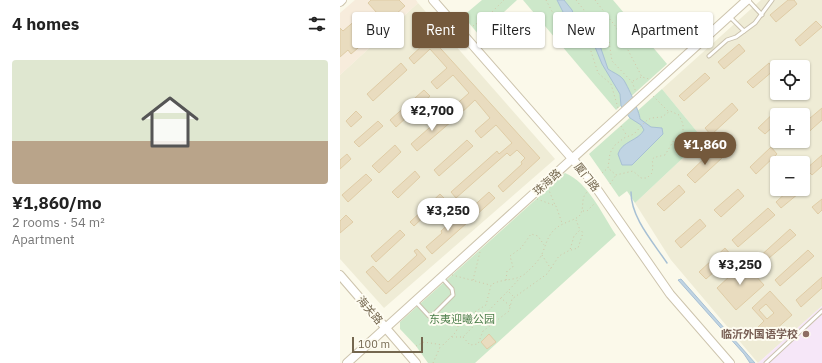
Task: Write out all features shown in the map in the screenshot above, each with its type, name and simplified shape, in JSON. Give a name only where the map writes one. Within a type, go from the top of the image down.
[{"type":"street","name":"厦门路","points":[[433,0],[590,179],[670,294],[730,363]]},
{"type":"street","name":"珠海路","points":[[347,363],[573,159],[636,96],[730,16],[738,3],[748,0]]},
{"type":"street","name":"海关路","points":[[340,276],[416,363]]},
{"type":"lane","points":[[748,0],[762,15]]},
{"type":"lane","points":[[709,56],[727,40],[744,32],[762,15],[772,0]]},
{"type":"lane","points":[[730,16],[744,32]]},
{"type":"lane","points":[[415,301],[427,314],[432,316],[451,299],[453,295],[452,289],[441,278]]},
{"type":"lane","points":[[766,363],[822,311]]},
{"type":"path","points":[[473,26],[488,16],[504,0]]},
{"type":"path","points":[[546,0],[553,13]]},
{"type":"path","points":[[576,0],[584,10],[583,12]]},
{"type":"path","points":[[595,0],[616,27],[642,77],[650,80]]},
{"type":"path","points":[[609,47],[612,61],[632,82],[636,96]]},
{"type":"path","points":[[591,48],[598,73],[611,84],[621,110]]},
{"type":"path","points":[[632,82],[642,77]]},
{"type":"path","points":[[610,184],[616,175],[633,171],[644,178],[652,174],[653,157],[656,155],[665,155],[674,140],[683,132],[683,124],[679,115],[673,111],[668,111],[653,96]]},
{"type":"path","points":[[602,173],[608,168],[610,153],[615,145],[634,134],[641,128],[646,120],[651,118],[659,118],[668,111]]},
{"type":"path","points":[[621,126],[627,137]]},
{"type":"path","points":[[608,168],[616,175]]},
{"type":"path","points":[[548,188],[562,223]]},
{"type":"path","points":[[452,337],[463,337],[521,276],[536,263],[542,254],[544,245],[550,234],[562,223],[575,219],[582,211],[583,198],[587,192]]},
{"type":"path","points":[[536,199],[556,206]]},
{"type":"path","points":[[582,211],[587,211],[595,203]]},
{"type":"path","points":[[463,337],[470,345],[478,344],[483,331],[509,312],[515,297],[547,274],[559,256],[570,250],[578,248],[583,233],[575,219]]},
{"type":"path","points":[[570,250],[574,236],[580,230]]},
{"type":"path","points":[[506,281],[507,271],[514,267],[510,256],[521,248],[528,237],[534,234],[538,236],[544,245]]},
{"type":"path","points":[[472,281],[480,249]]},
{"type":"path","points":[[542,254],[551,269]]},
{"type":"path","points":[[452,275],[491,286],[521,276]]},
{"type":"path","points":[[433,363],[441,345],[456,332],[460,321],[486,305],[491,286]]},
{"type":"path","points":[[508,291],[515,297]]},
{"type":"path","points":[[501,298],[510,307]]},
{"type":"path","points":[[470,314],[475,324]]},
{"type":"path","points":[[416,346],[424,342],[441,345]]},
{"type":"shaded area","points":[[355,0],[416,0],[418,3],[404,16],[404,12],[352,12],[352,48],[369,48],[340,75],[340,13]]},
{"type":"shaded area","points":[[761,0],[822,0],[822,306],[758,363],[671,260],[635,203],[703,139],[662,89],[708,48],[713,48],[713,43]]},
{"type":"shaded area","points":[[418,3],[426,12],[412,12],[412,48],[458,48],[555,159],[384,308],[340,259],[340,75],[369,48],[404,48],[404,16]]},
{"type":"shaded area","name":"临沂外国语学校","points":[[822,306],[822,363],[758,363]]},
{"type":"green space","points":[[482,0],[517,0],[504,12],[477,12],[477,33],[469,23],[469,12],[468,12]]},
{"type":"green space","points":[[523,0],[613,0],[623,12],[617,12],[617,48],[654,48],[667,64],[616,110],[564,48],[609,48],[609,12],[553,12],[553,35],[545,26],[545,12],[533,12]]},
{"type":"green space","points":[[662,89],[703,139],[635,203],[627,191],[619,197],[589,154]]},
{"type":"green space","name":"东夷迎曦公园","points":[[565,173],[573,177],[588,191],[616,235],[475,363],[428,363],[416,346],[400,329],[400,322]]},
{"type":"water","points":[[557,0],[564,0],[573,12],[563,12]]},
{"type":"water","points":[[595,48],[601,48],[608,69],[620,76],[625,82],[636,105],[640,119],[651,127],[662,128],[663,134],[632,165],[622,165],[618,154],[623,146],[638,137],[644,130],[641,125],[630,118],[621,106],[620,94],[602,64]]},
{"type":"water","points":[[681,279],[755,363],[750,363],[744,354],[678,280]]},
{"type":"building","points":[[371,0],[399,0],[405,6],[398,12],[376,12],[368,3]]},
{"type":"building","points":[[788,0],[794,0],[797,4],[776,22],[770,15]]},
{"type":"building","points":[[816,21],[822,27],[800,46],[795,40]]},
{"type":"building","points":[[352,23],[352,48],[358,48],[351,54],[348,50],[340,57],[340,28],[343,31]]},
{"type":"building","points":[[739,44],[745,51],[724,69],[718,62]]},
{"type":"building","points":[[420,48],[440,48],[540,158],[503,192],[498,186],[522,164],[521,162],[525,158],[517,150],[510,156],[507,153],[456,198],[451,192],[497,151],[499,154],[512,143],[496,125],[481,138],[475,131],[490,118],[475,100],[459,115],[452,108],[469,93],[453,75],[437,89],[431,82],[447,68],[430,49],[414,64],[409,58]]},
{"type":"building","points":[[401,63],[407,70],[373,101],[367,94]]},
{"type":"building","points":[[769,63],[770,73],[753,88],[747,82]]},
{"type":"building","points":[[705,73],[710,78],[684,101],[679,96]]},
{"type":"building","points":[[424,90],[430,96],[396,127],[390,120]]},
{"type":"building","points":[[732,103],[738,110],[711,135],[705,128]]},
{"type":"building","points":[[822,108],[822,120],[810,131],[810,118]]},
{"type":"building","points":[[356,111],[362,117],[351,127],[346,121]]},
{"type":"building","points":[[446,113],[452,121],[417,151],[411,144]]},
{"type":"building","points":[[770,117],[770,129],[765,134],[758,128]]},
{"type":"building","points":[[378,121],[383,126],[359,147],[354,142]]},
{"type":"building","points":[[467,140],[473,146],[439,176],[434,170]]},
{"type":"building","points":[[395,145],[401,152],[379,173],[372,166]]},
{"type":"building","points":[[715,148],[723,157],[695,183],[687,175]]},
{"type":"building","points":[[770,148],[777,154],[775,156],[770,156],[770,161],[756,174],[750,167]]},
{"type":"building","points":[[347,154],[351,159],[340,169],[340,160]]},
{"type":"building","points":[[822,155],[822,166],[812,175],[810,173],[810,166]]},
{"type":"building","points":[[415,171],[420,177],[398,198],[392,192]]},
{"type":"building","points":[[366,174],[372,180],[348,202],[342,195]]},
{"type":"building","points":[[679,185],[685,192],[664,211],[657,204]]},
{"type":"building","points":[[738,189],[744,196],[721,217],[714,210]]},
{"type":"building","points":[[489,192],[495,198],[474,217],[468,211]]},
{"type":"building","points":[[440,194],[444,198],[414,226],[410,222]]},
{"type":"building","points":[[782,196],[796,196],[781,208],[776,202]]},
{"type":"building","points":[[822,199],[822,210],[818,214],[812,207]]},
{"type":"building","points":[[768,208],[775,215],[738,247],[732,240]]},
{"type":"building","points":[[458,210],[468,222],[432,254],[426,247],[442,233],[441,231],[454,219],[452,216]]},
{"type":"building","points":[[346,215],[353,222],[340,233],[340,221]]},
{"type":"building","points":[[700,219],[706,226],[681,248],[675,241]]},
{"type":"building","points":[[790,229],[796,235],[762,264],[757,259]]},
{"type":"building","points":[[400,230],[405,235],[376,262],[371,256]]},
{"type":"building","points":[[725,248],[732,256],[706,279],[699,272]]},
{"type":"building","points":[[417,249],[426,259],[386,294],[366,272],[373,266],[388,282],[417,255],[414,251]]},
{"type":"building","points":[[808,250],[814,256],[780,286],[775,280]]},
{"type":"building","points":[[744,263],[764,285],[736,310],[717,288]]},
{"type":"building","points":[[822,277],[822,288],[801,307],[796,300]]},
{"type":"building","points":[[770,291],[792,315],[766,338],[757,328],[764,321],[752,308]],"holes":[[[766,304],[774,313],[767,319],[759,310]]]},
{"type":"building","points":[[489,334],[496,342],[487,349],[481,342]]},
{"type":"waterway","points":[[631,192],[632,202],[639,220],[649,238],[667,263]]},
{"type":"place","name":"临沂外国语学校","points":[[806,334]]}]
